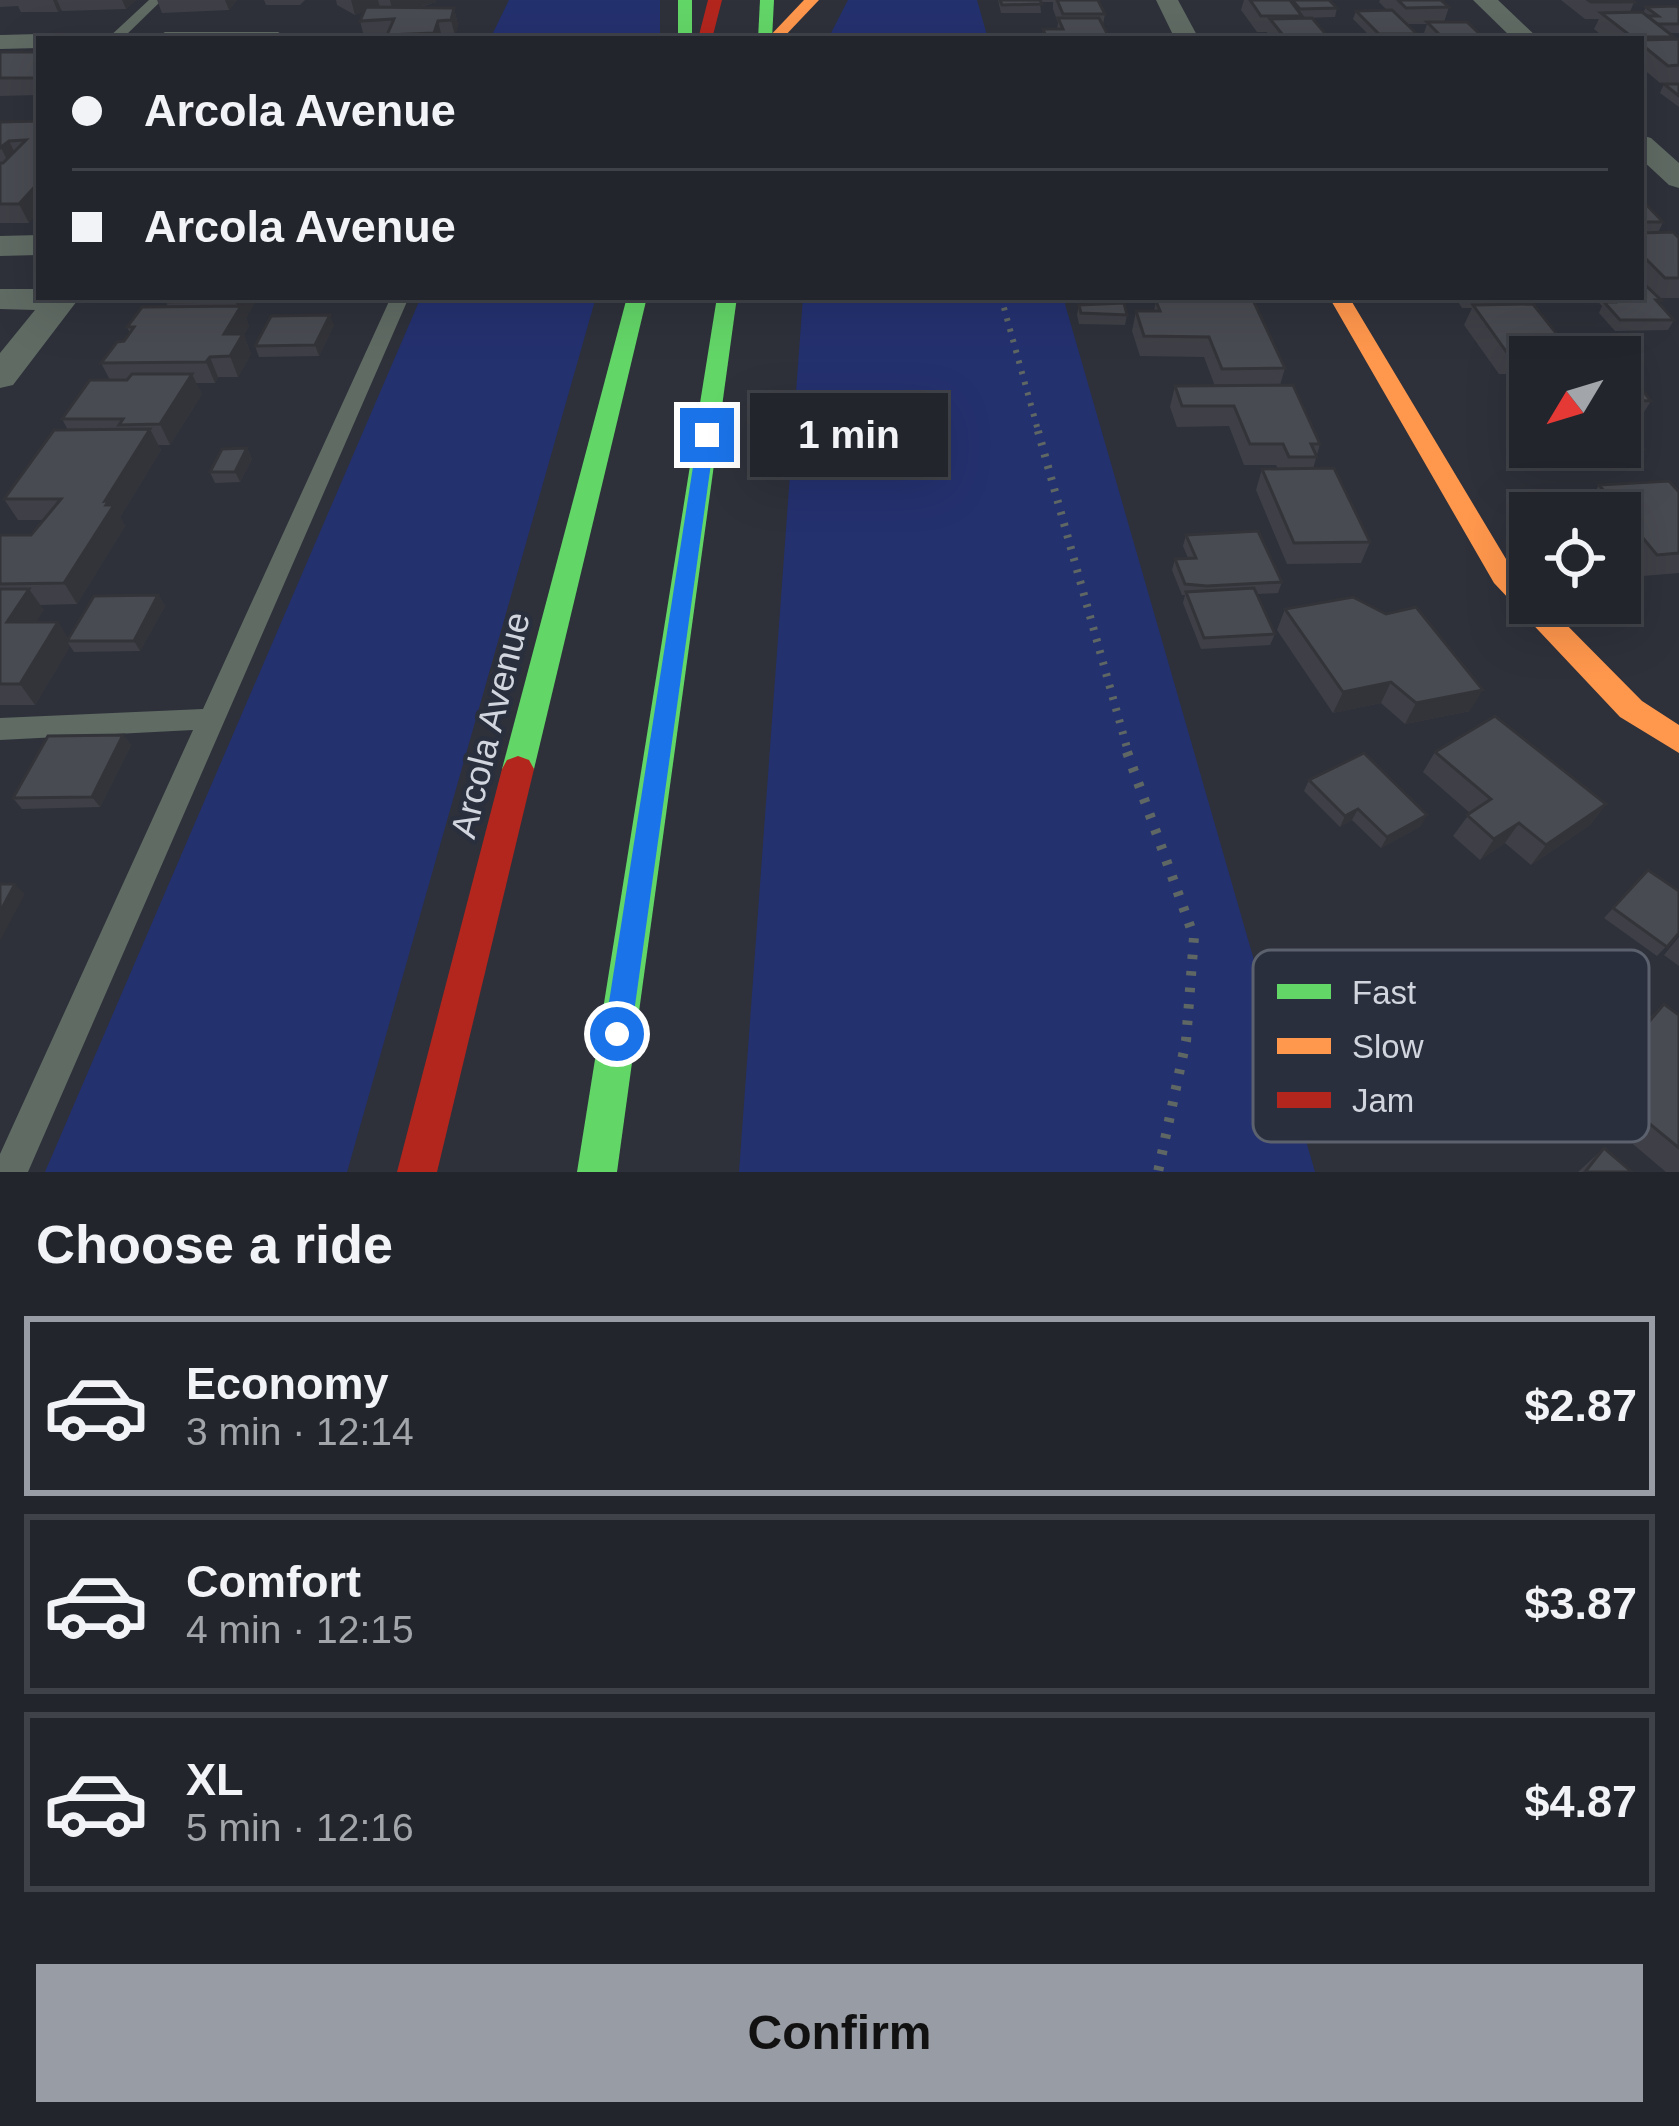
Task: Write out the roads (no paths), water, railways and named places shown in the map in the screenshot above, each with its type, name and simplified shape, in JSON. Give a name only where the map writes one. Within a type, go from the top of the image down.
[{"type":"main road","points":[[685,0],[685,36]]},
{"type":"main road","points":[[706,36],[715,0]]},
{"type":"main road","points":[[765,36],[767,0]]},
{"type":"main road","points":[[777,36],[812,0]]},
{"type":"main road","name":"Arcola Avenue","points":[[417,1172],[637,300]]},
{"type":"main road","points":[[597,1172],[728,300]]},
{"type":"main road","points":[[1341,300],[1503,575],[1631,709],[1679,741]]},
{"type":"street","points":[[1167,0],[1185,36]]},
{"type":"street","points":[[1484,0],[1524,36]]},
{"type":"street","points":[[0,42],[36,41]]},
{"type":"street","points":[[1644,147],[1679,179]]},
{"type":"street","points":[[0,246],[36,245]]},
{"type":"street","points":[[0,299],[36,299]]},
{"type":"street","points":[[0,377],[60,300]]},
{"type":"lane","points":[[118,36],[156,0]]},
{"type":"lane","points":[[10,1172],[399,300]]},
{"type":"lane","points":[[0,729],[211,718]]}]
